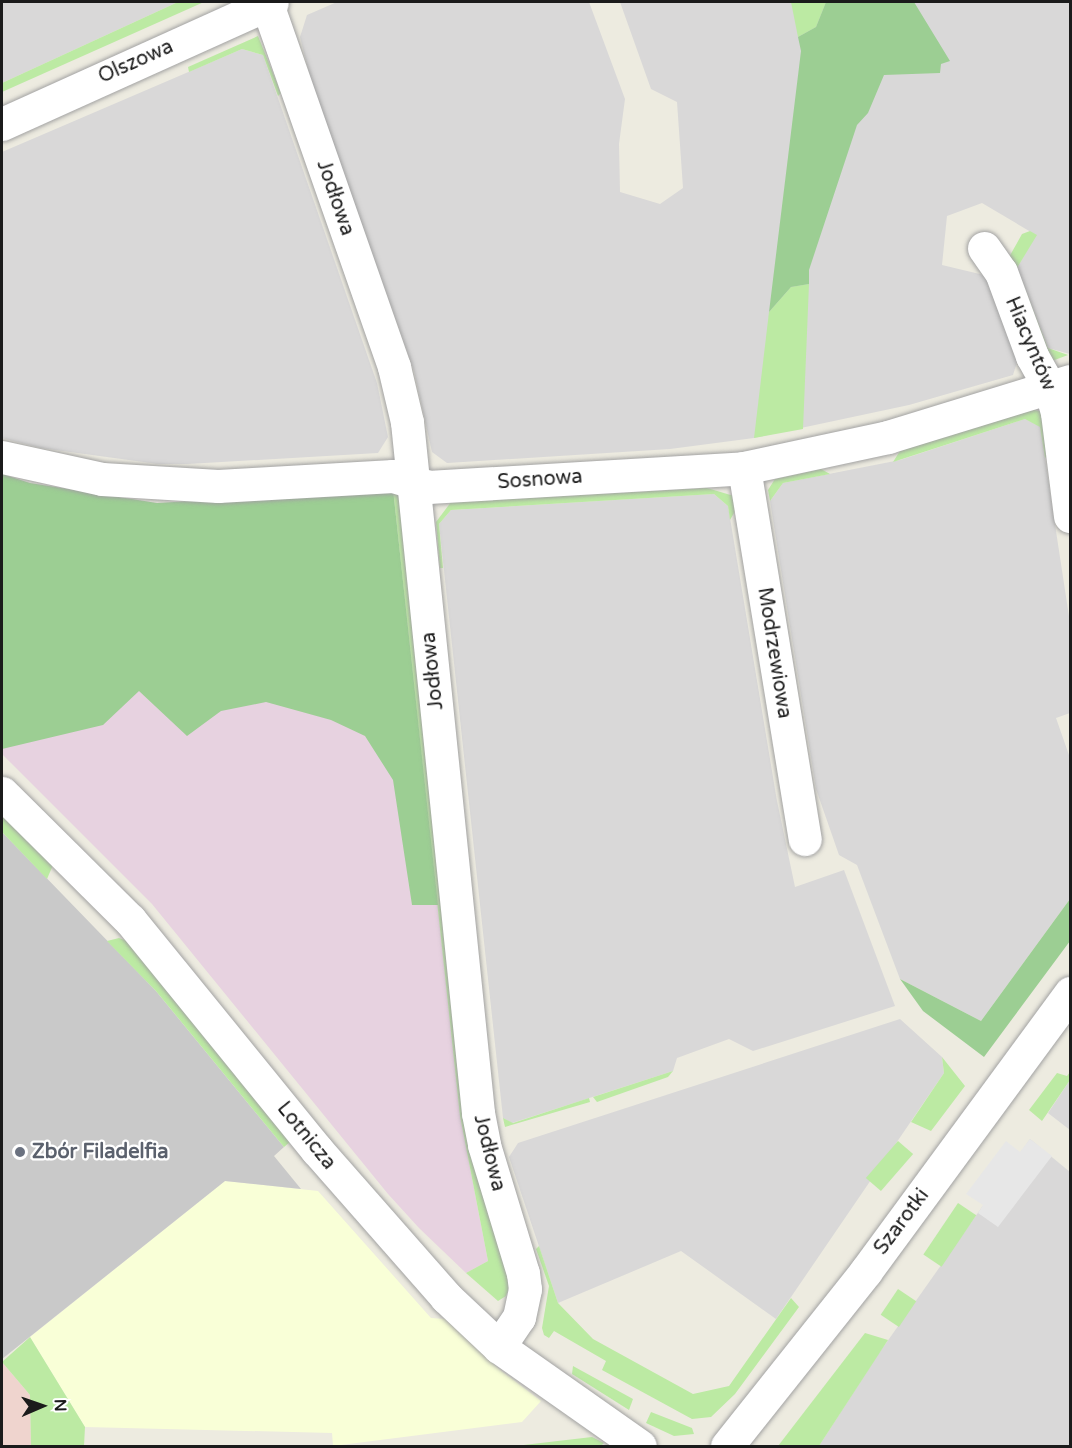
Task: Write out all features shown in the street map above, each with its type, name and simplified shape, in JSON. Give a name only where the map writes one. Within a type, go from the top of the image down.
[{"type":"street","name":"Olszowa","points":[[2,124],[269,3]]},
{"type":"street","name":"Jodłowa","points":[[269,3],[394,367],[407,422],[478,1113],[525,1289],[519,1317],[499,1347]]},
{"type":"street","name":"Hiacyntów","points":[[984,248],[1001,272],[1032,356],[1060,384],[1057,413],[1071,516]]},
{"type":"street","name":"Sosnowa","points":[[2,457],[102,479],[152,485],[218,486],[393,476],[428,487],[744,468],[888,437],[1060,384]]},
{"type":"street","name":"Modrzewiowa","points":[[744,468],[805,839]]},
{"type":"street","name":"Lotnicza","points":[[2,793],[130,920],[390,1235],[499,1347],[640,1446]]},
{"type":"street","name":"Szarotki","points":[[727,1446],[866,1271],[1071,993]]},
{"type":"shaded area","points":[[2,2],[178,2],[2,83]]},
{"type":"shaded area","points":[[337,2],[589,2],[625,99],[619,144],[620,192],[660,204],[683,188],[677,102],[651,89],[620,2],[1070,2],[1070,354],[1048,348],[1017,268],[1036,235],[982,203],[947,216],[942,265],[988,276],[1019,356],[1013,375],[909,405],[754,438],[670,449],[447,463],[432,452],[414,371],[311,81],[300,37],[307,15]]},
{"type":"shaded area","points":[[242,49],[263,55],[377,383],[388,437],[378,453],[187,464],[158,464],[41,448],[2,438],[2,152]]},
{"type":"shaded area","points":[[1025,419],[1040,426],[1070,623],[1070,713],[1056,718],[1070,758],[1070,899],[981,1021],[900,979],[857,865],[839,855],[816,789],[770,501],[783,483],[900,460]]},
{"type":"shaded area","points":[[2,474],[30,483],[157,503],[217,502],[405,595],[460,1116],[488,1261],[466,1273],[419,1228],[388,1194],[152,904],[2,754]]},
{"type":"shaded area","points":[[714,494],[728,506],[777,801],[795,887],[844,870],[895,1006],[753,1051],[729,1039],[677,1058],[673,1071],[512,1123],[503,1118],[439,524],[451,510]]},
{"type":"shaded area","points":[[2,832],[156,991],[284,1147],[274,1156],[301,1189],[225,1181],[2,1359]]},
{"type":"shaded area","points":[[900,1019],[942,1057],[944,1073],[776,1319],[681,1251],[558,1303],[509,1157],[518,1143]]},
{"type":"shaded area","points":[[1070,1080],[1070,1130],[1048,1113]]},
{"type":"shaded area","points":[[1030,1139],[1070,1172],[1070,1446],[819,1446],[877,1356]]},
{"type":"shaded area","points":[[1030,1139],[1052,1156],[998,1227],[978,1213],[983,1205],[966,1194],[1006,1141],[1020,1152]]},
{"type":"shaded area","points":[[225,1181],[318,1191],[431,1318],[445,1319],[499,1369],[541,1401],[522,1422],[333,1446],[332,1433],[85,1427],[30,1337]]},
{"type":"shaded area","points":[[2,1362],[30,1395],[31,1446],[2,1446]]},
{"type":"green space","points":[[178,2],[204,2],[2,92],[2,83]]},
{"type":"green space","points":[[791,2],[826,2],[816,27],[798,37]]},
{"type":"green space","points":[[826,2],[914,2],[950,61],[941,64],[940,73],[884,75],[868,113],[857,125],[809,270],[809,284],[791,287],[769,312],[801,51],[798,37],[816,27]]},
{"type":"green space","points":[[258,36],[281,93],[278,96],[263,55],[242,49],[189,72],[188,67]]},
{"type":"green space","points":[[1030,231],[1037,235],[1017,268],[1048,348],[1068,355],[1052,361],[1008,259],[1022,234]]},
{"type":"green space","points":[[809,284],[803,429],[754,438],[769,312],[791,287]]},
{"type":"green space","points":[[1030,409],[1044,412],[1051,452],[1045,458],[1040,427],[1025,419],[893,462],[900,451]]},
{"type":"green space","points":[[821,469],[830,474],[783,483],[770,501],[768,490],[775,479]]},
{"type":"green space","points":[[2,474],[30,483],[157,503],[393,489],[438,905],[412,905],[393,780],[365,736],[331,720],[266,702],[221,711],[187,736],[139,691],[103,725],[2,749]]},
{"type":"green space","points":[[707,488],[734,496],[738,506],[730,520],[728,506],[714,494],[451,510],[439,524],[443,568],[440,568],[436,522],[451,502]]},
{"type":"green space","points":[[393,489],[400,492],[511,1284],[506,1296],[498,1301],[466,1273],[488,1261],[460,1116]]},
{"type":"green space","points":[[2,813],[53,865],[47,879],[2,832]]},
{"type":"green space","points":[[1070,899],[1070,941],[984,1057],[923,1011],[900,979],[981,1021]]},
{"type":"green space","points":[[119,938],[127,941],[290,1142],[284,1147],[156,991],[107,941]]},
{"type":"green space","points":[[942,1057],[965,1086],[931,1131],[911,1122],[944,1073]]},
{"type":"green space","points":[[673,1071],[668,1077],[597,1102],[593,1097]]},
{"type":"green space","points":[[1070,1072],[1070,1080],[1042,1121],[1029,1110],[1057,1073],[1067,1076]]},
{"type":"green space","points":[[589,1098],[590,1102],[505,1127],[503,1118],[513,1123]]},
{"type":"green space","points":[[898,1141],[913,1154],[881,1191],[866,1178]]},
{"type":"green space","points":[[958,1203],[976,1215],[942,1267],[923,1254]]},
{"type":"green space","points":[[539,1246],[558,1303],[593,1339],[693,1394],[729,1386],[791,1298],[799,1307],[735,1394],[711,1417],[692,1419],[602,1370],[606,1361],[554,1331],[549,1338],[544,1335],[542,1328],[549,1286],[536,1249]]},
{"type":"green space","points":[[898,1289],[916,1301],[899,1327],[881,1315]]},
{"type":"green space","points":[[865,1333],[888,1340],[819,1446],[778,1446]]},
{"type":"green space","points":[[30,1337],[85,1427],[84,1446],[31,1446],[30,1395],[2,1362]]},
{"type":"green space","points":[[573,1366],[633,1399],[629,1410],[572,1374]]},
{"type":"green space","points":[[651,1412],[692,1428],[694,1434],[674,1436],[646,1423]]},
{"type":"green space","points":[[592,1437],[604,1443],[601,1446],[515,1446]]},
{"type":"place","name":"Zbór Filadelfia","points":[[20,1152]]}]
